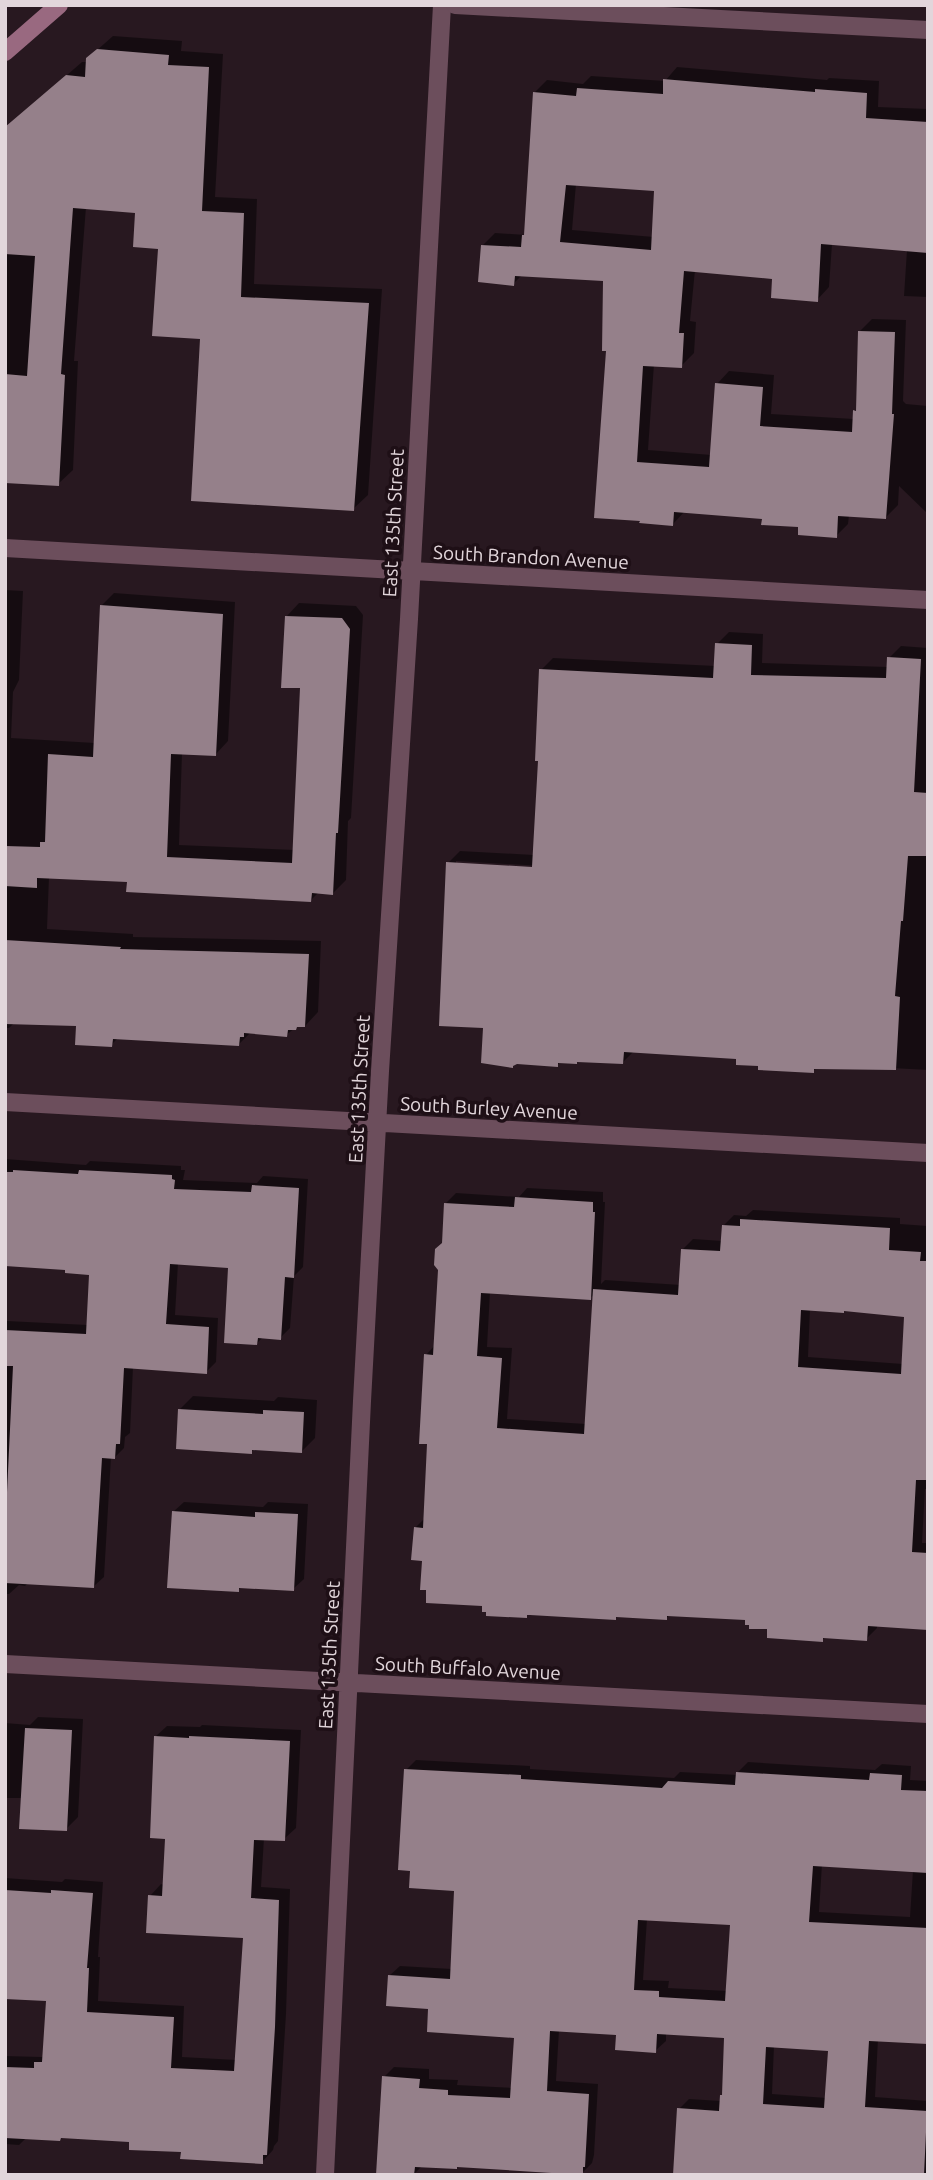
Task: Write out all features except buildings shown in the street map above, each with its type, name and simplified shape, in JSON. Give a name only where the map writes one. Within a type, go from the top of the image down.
[{"type":"main road","points":[[5,52],[59,5]]},
{"type":"street","name":"East 135th Street","points":[[326,2175],[377,1123],[442,5]]},
{"type":"street","points":[[455,5],[928,30]]},
{"type":"street","name":"South Brandon Avenue","points":[[5,548],[928,600]]},
{"type":"street","name":"South Burley Avenue","points":[[5,1102],[928,1153]]},
{"type":"street","name":"South Buffalo Avenue","points":[[5,1664],[928,1714]]}]
